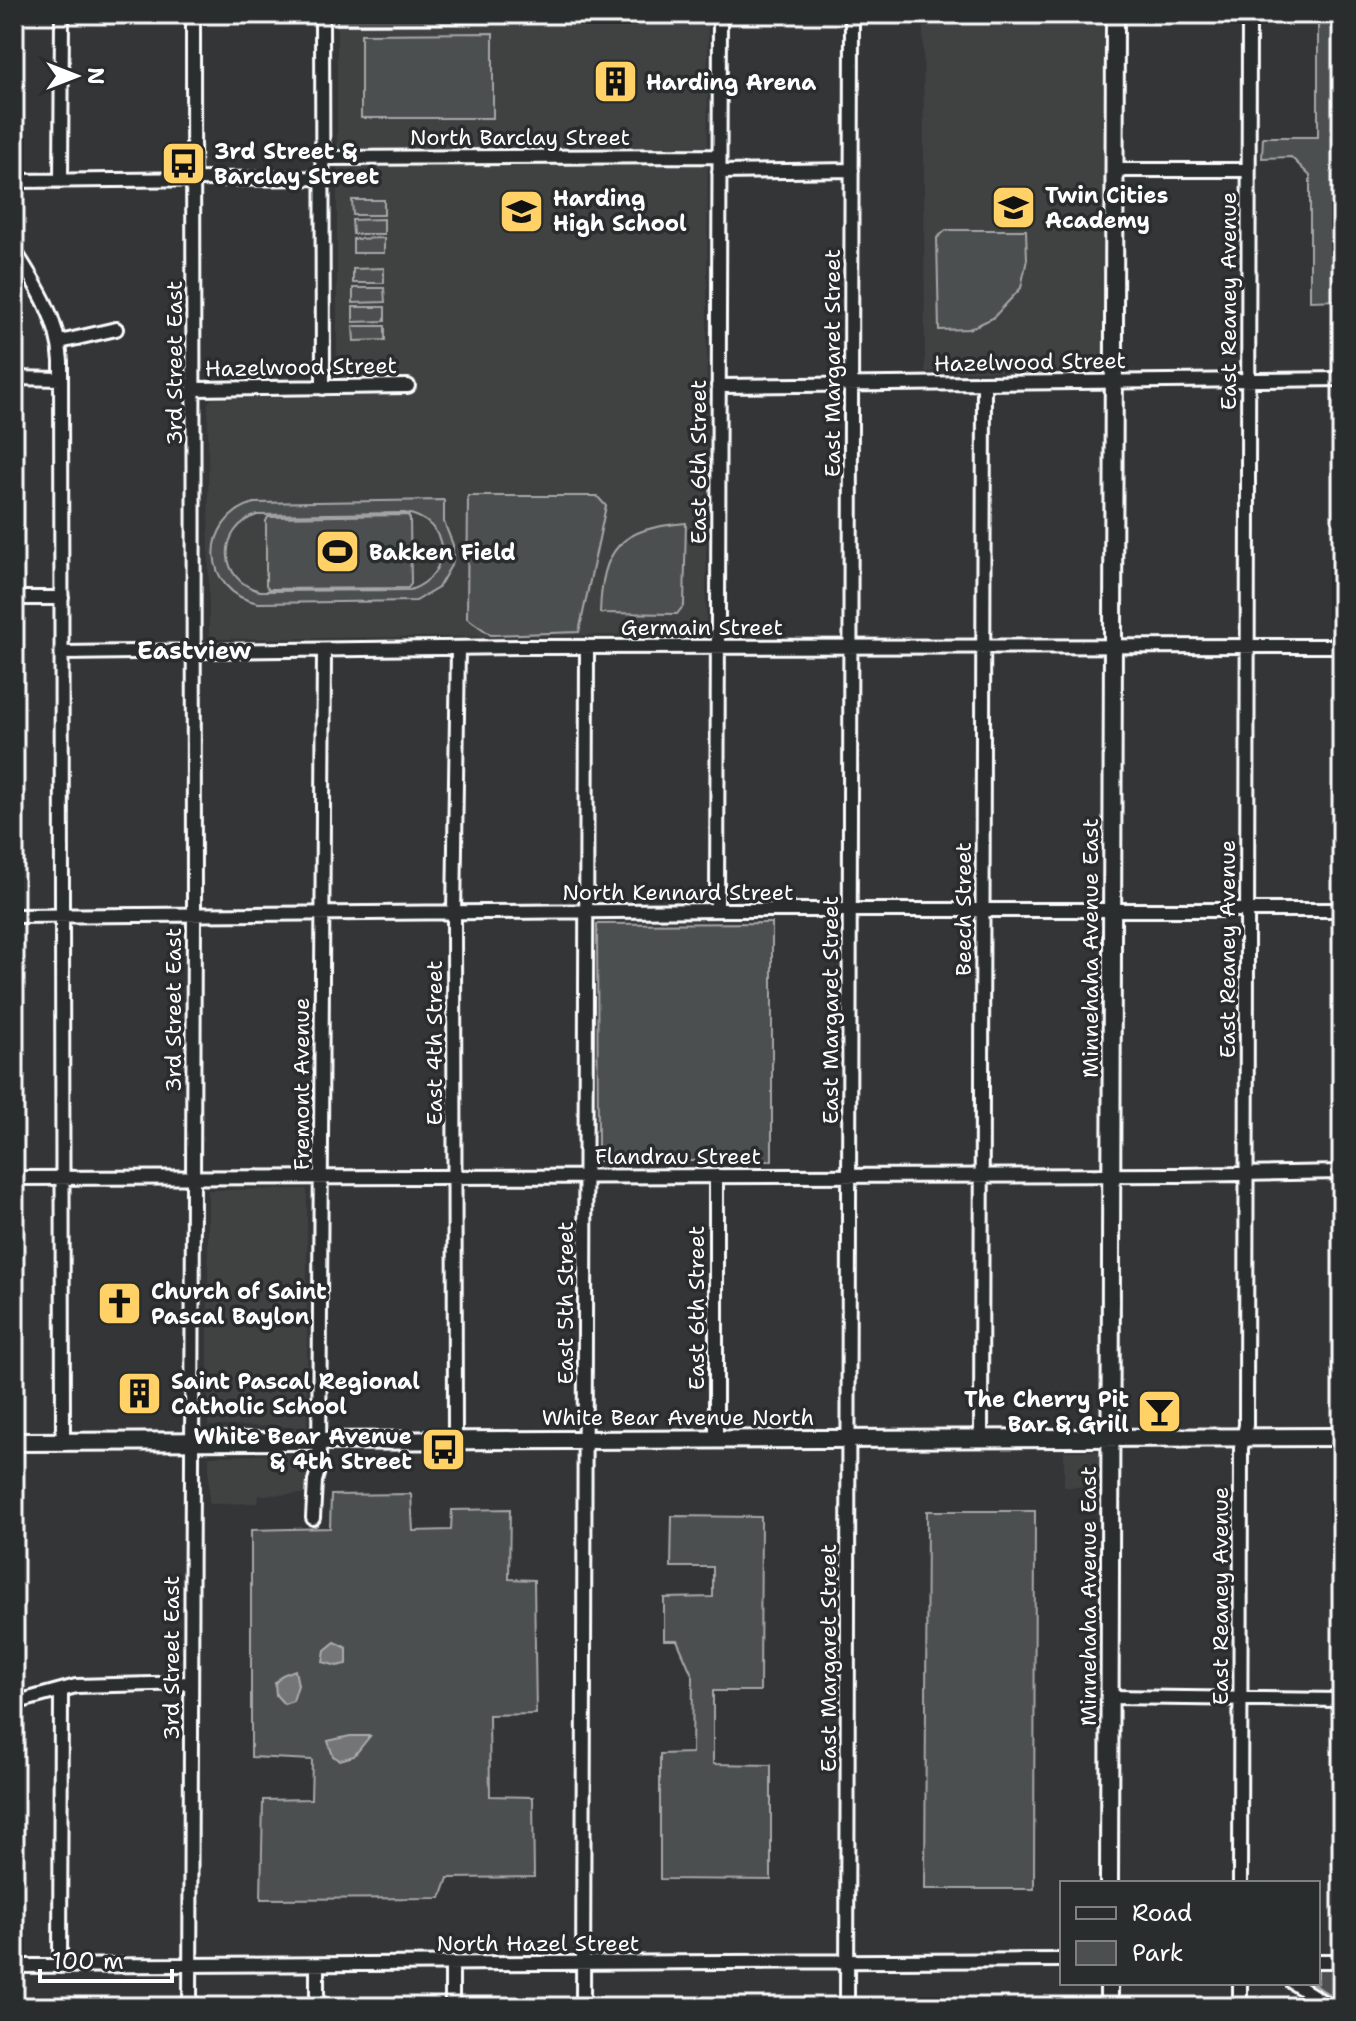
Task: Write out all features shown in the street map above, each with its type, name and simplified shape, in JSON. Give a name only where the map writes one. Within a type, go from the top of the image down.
[{"type":"main road","name":"Minnehaha Avenue East","points":[[1109,1881],[1115,14]]},
{"type":"main road","name":"White Bear Avenue North","points":[[14,1442],[1342,1437]]},
{"type":"main road","points":[[1109,1985],[1109,2007]]},
{"type":"street","points":[[61,181],[62,14]]},
{"type":"street","name":"3rd Street East","points":[[190,2007],[193,14]]},
{"type":"street","points":[[322,14],[323,388]]},
{"type":"street","name":"East 6th Street","points":[[717,910],[720,14]]},
{"type":"street","name":"East Margaret Street","points":[[847,2007],[852,14]]},
{"type":"street","name":"East Reaney Avenue","points":[[1240,1881],[1241,1448],[1246,1425],[1249,14]]},
{"type":"street","name":"North Barclay Street","points":[[322,158],[719,156]]},
{"type":"street","points":[[719,172],[852,170]]},
{"type":"street","points":[[1114,170],[1248,170]]},
{"type":"street","points":[[14,181],[322,178]]},
{"type":"street","points":[[14,250],[49,308],[60,342],[63,1442]]},
{"type":"street","points":[[60,342],[116,329]]},
{"type":"street","points":[[14,378],[61,379]]},
{"type":"street","name":"Hazelwood Street","points":[[718,386],[1342,379]]},
{"type":"street","name":"Beech Street","points":[[981,1436],[984,383]]},
{"type":"street","name":"Hazelwood Street","points":[[194,389],[408,386]]},
{"type":"street","points":[[14,598],[62,598]]},
{"type":"street","name":"Germain Street","points":[[62,653],[984,645],[1342,646]]},
{"type":"street","name":"East 4th Street","points":[[455,1439],[454,914],[458,648]]},
{"type":"street","name":"East 5th Street","points":[[583,2007],[587,648]]},
{"type":"street","name":"Fremont Avenue","points":[[313,1518],[319,1467],[324,650]]},
{"type":"street","name":"North Kennard Street","points":[[14,916],[717,910],[1342,910]]},
{"type":"street","name":"Flandrau Street","points":[[14,1178],[1342,1172]]},
{"type":"street","name":"East 6th Street","points":[[716,1176],[716,1439]]},
{"type":"street","points":[[14,1703],[76,1686],[191,1683]]},
{"type":"street","points":[[60,1966],[61,1691]]},
{"type":"street","points":[[1109,1697],[1342,1700]]},
{"type":"street","name":"North Hazel Street","points":[[14,1966],[1060,1960]]},
{"type":"street","points":[[1320,1961],[1342,1961]]},
{"type":"street","points":[[452,1964],[452,2007]]},
{"type":"street","points":[[317,1965],[317,2007]]},
{"type":"street","points":[[1240,1985],[1240,2007]]},
{"type":"street","points":[[1296,1985],[1331,2007]]},
{"type":"shaded area","name":"Harding High School","points":[[588,14],[708,14],[706,634],[209,639],[208,402],[213,399],[337,397],[337,25],[585,22]]},
{"type":"shaded area","name":"Twin Cities Academy","points":[[923,14],[986,14],[986,19],[1103,14],[1104,370],[925,372]]},
{"type":"shaded area","points":[[307,1189],[307,1427],[208,1426],[208,1190]]},
{"type":"shaded area","points":[[1064,1451],[1097,1451],[1099,1487],[1064,1487]]},
{"type":"shaded area","points":[[314,1454],[313,1494],[259,1495],[258,1503],[209,1504],[209,1456]]},
{"type":"shaded area","points":[[335,1642],[347,1648],[347,1664],[337,1666],[323,1662],[325,1650]]},
{"type":"shaded area","points":[[295,1670],[298,1685],[293,1701],[284,1704],[276,1695],[275,1683],[282,1675]]},
{"type":"shaded area","points":[[370,1736],[354,1756],[340,1760],[333,1756],[328,1741]]},
{"type":"green space","points":[[337,14],[588,14],[585,22],[337,25]]},
{"type":"green space","points":[[1318,14],[1342,14],[1342,300],[1310,301],[1310,176],[1291,157],[1262,158],[1263,137],[1318,137]]},
{"type":"green space","points":[[493,33],[493,118],[361,118],[361,34]]},
{"type":"green space","points":[[352,200],[384,200],[384,215],[353,215]]},
{"type":"green space","points":[[384,219],[384,234],[353,234],[352,220]]},
{"type":"green space","points":[[946,230],[1026,230],[1027,259],[1021,288],[993,318],[969,329],[939,330],[937,238]]},
{"type":"green space","points":[[384,238],[384,253],[353,253],[353,239]]},
{"type":"green space","points":[[384,268],[384,283],[353,283],[353,269]]},
{"type":"green space","points":[[353,288],[384,288],[385,302],[353,303]]},
{"type":"green space","points":[[353,307],[385,307],[385,321],[353,322]]},
{"type":"green space","points":[[353,326],[385,326],[385,340],[354,341]]},
{"type":"green space","points":[[468,496],[597,496],[606,506],[579,632],[491,635],[467,618]]},
{"type":"green space","points":[[444,500],[444,522],[453,545],[453,562],[438,588],[416,601],[258,603],[239,596],[226,585],[217,571],[214,555],[224,524],[236,511],[254,503]],"holes":[[[404,513],[420,517],[431,525],[438,536],[440,561],[424,583],[410,590],[260,591],[236,577],[230,566],[229,542],[244,522],[257,515]]]},
{"type":"green space","name":"Bakken Field","points":[[408,515],[411,584],[408,588],[269,589],[266,585],[268,517]]},
{"type":"green space","points":[[686,523],[684,605],[677,614],[600,613],[605,572],[619,546],[645,530]]},
{"type":"green space","points":[[772,923],[772,1161],[598,1161],[597,924]]},
{"type":"green space","points":[[411,1494],[413,1531],[451,1530],[452,1510],[510,1509],[509,1579],[534,1580],[536,1714],[489,1715],[490,1796],[533,1797],[534,1877],[448,1878],[441,1898],[261,1899],[263,1800],[311,1799],[312,1760],[251,1757],[251,1530],[330,1528],[331,1495]]},
{"type":"green space","points":[[927,1511],[1035,1511],[1034,1889],[925,1889]]},
{"type":"green space","points":[[672,1516],[761,1517],[760,1691],[713,1691],[713,1764],[771,1765],[771,1880],[660,1879],[660,1754],[692,1753],[693,1677],[677,1640],[664,1640],[664,1598],[713,1597],[713,1567],[671,1567]]},
{"type":"green space","points":[[1320,1967],[1342,1967],[1342,2003],[1315,1985],[1320,1985]]},
{"type":"place","name":"Harding Arena","points":[[615,82]]},
{"type":"place","name":"3rd Street & Barclay Street","points":[[183,164]]},
{"type":"place","name":"Twin Cities Academy","points":[[1014,208]]},
{"type":"place","name":"Harding High School","points":[[522,211]]},
{"type":"place","name":"Bakken Field","points":[[338,552]]},
{"type":"place","name":"Church of Saint Pascal Baylon","points":[[120,1304]]},
{"type":"place","name":"Saint Pascal Regional Catholic School","points":[[140,1394]]},
{"type":"place","name":"The Cherry Pit Bar & Grill","points":[[1160,1412]]},
{"type":"place","name":"White Bear Avenue & 4th Street","points":[[443,1449]]},
{"type":"district","name":"Eastview","points":[[194,651]]}]
